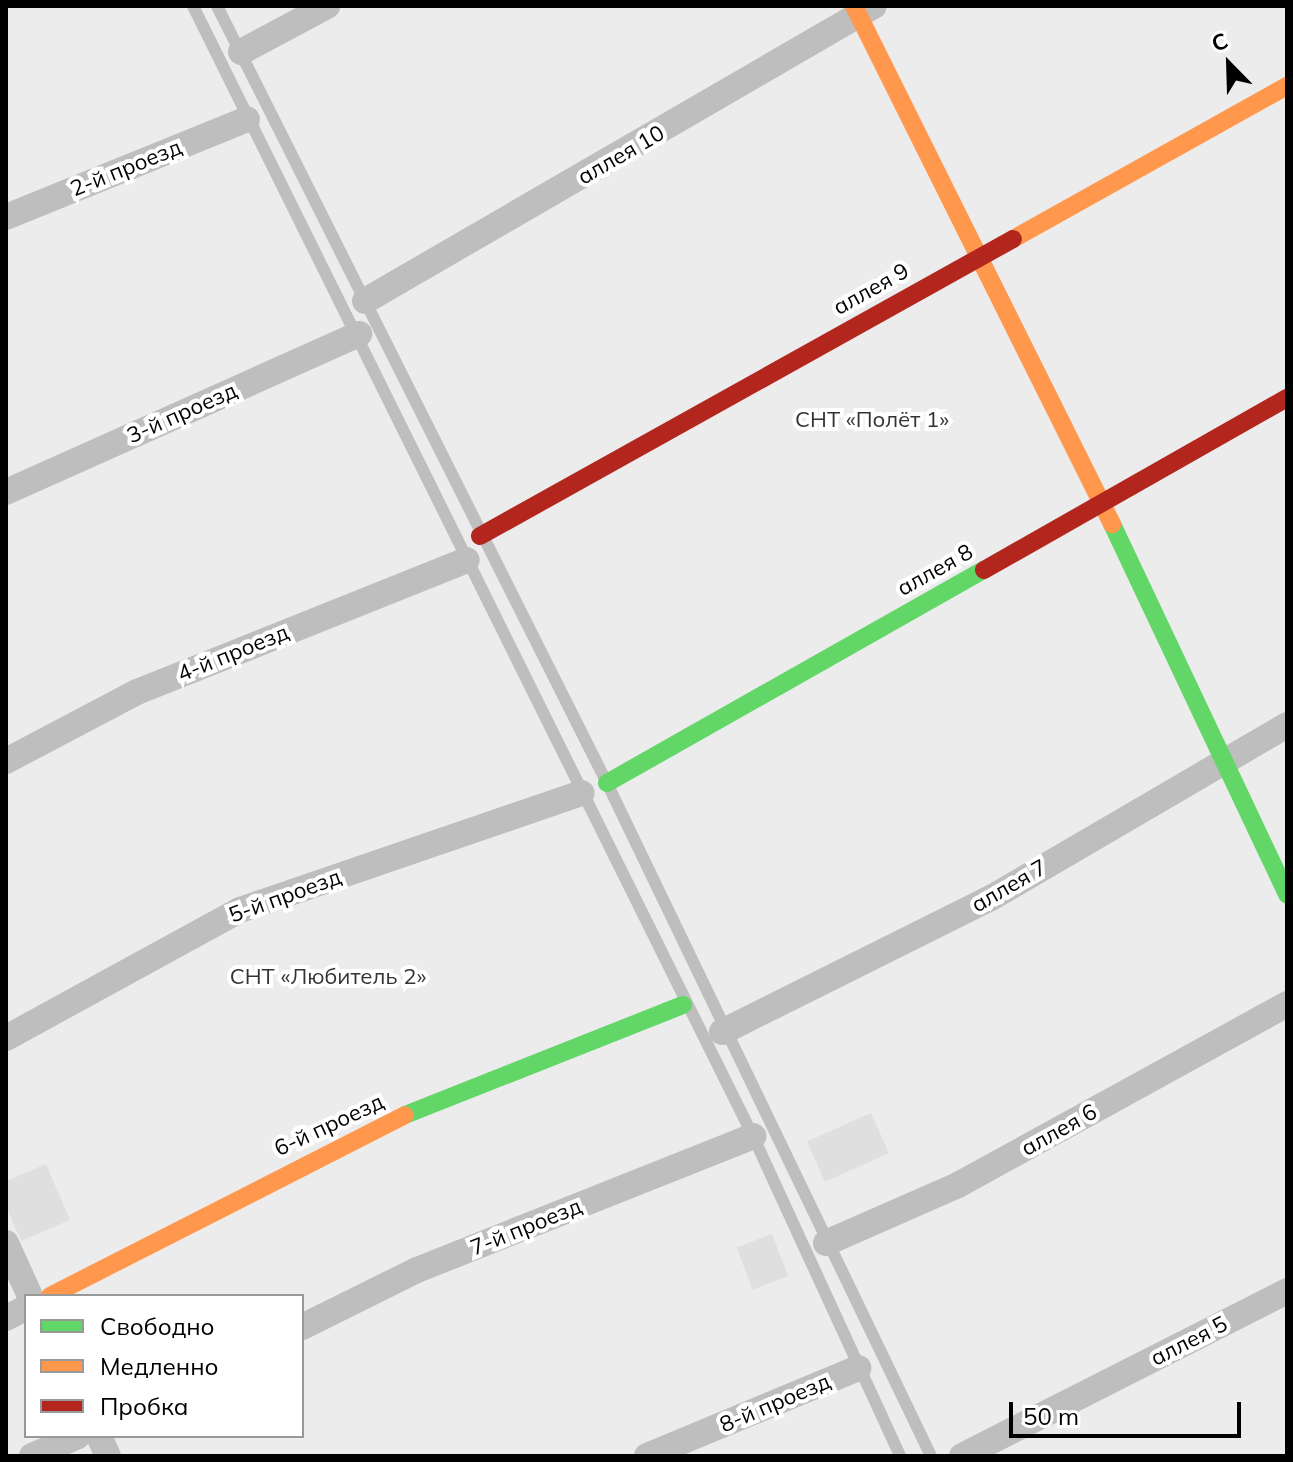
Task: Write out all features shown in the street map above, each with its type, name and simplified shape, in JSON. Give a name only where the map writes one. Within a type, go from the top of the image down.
[{"type":"street","points":[[241,52],[327,6]]},
{"type":"street","points":[[862,9],[979,256],[1102,503],[1220,761],[1287,895]]},
{"type":"street","name":"аллея 10","points":[[365,301],[862,9]]},
{"type":"street","name":"аллея 9","points":[[480,536],[1287,86]]},
{"type":"street","name":"2-й проезд","points":[[6,217],[247,119]]},
{"type":"street","name":"3-й проезд","points":[[6,492],[359,334]]},
{"type":"street","name":"аллея 8","points":[[607,783],[1287,398]]},
{"type":"street","name":"4-й проезд","points":[[6,761],[137,692],[467,560]]},
{"type":"street","name":"аллея 7","points":[[722,1032],[991,898],[1220,761],[1287,725]]},
{"type":"street","name":"5-й проезд","points":[[6,1038],[240,910],[582,793]]},
{"type":"street","name":"аллея 6","points":[[826,1243],[958,1185],[1287,1004]]},
{"type":"street","name":"6-й проезд","points":[[54,1294],[351,1136],[683,1005]]},
{"type":"street","name":"7-й проезд","points":[[304,1326],[417,1270],[753,1136]]},
{"type":"street","points":[[6,1243],[29,1294]]},
{"type":"street","name":"аллея 5","points":[[962,1456],[1287,1291]]},
{"type":"street","points":[[6,1318],[24,1309]]},
{"type":"street","name":"8-й проезд","points":[[647,1456],[858,1368]]},
{"type":"street","points":[[32,1456],[73,1438]]},
{"type":"lane","points":[[193,6],[247,119],[359,334],[683,1005],[753,1136],[900,1456]]},
{"type":"lane","points":[[217,6],[480,536],[607,783],[722,1032],[931,1456]]},
{"type":"green space","points":[[6,6],[1287,6],[1287,1456],[6,1456]]},
{"type":"building","points":[[871,1113],[889,1153],[825,1182],[807,1141]]},
{"type":"building","points":[[46,1164],[70,1220],[21,1241],[6,1206],[6,1181]]},
{"type":"building","points":[[772,1234],[788,1276],[753,1290],[737,1248]]},
{"type":"traffic: fast","points":[[1112,524],[1287,895]]},
{"type":"traffic: fast","points":[[607,783],[984,570]]},
{"type":"traffic: fast","points":[[405,1115],[683,1005]]},
{"type":"traffic: slow","points":[[854,6],[1112,524]]},
{"type":"traffic: slow","points":[[1013,239],[1287,86]]},
{"type":"traffic: slow","points":[[54,1294],[405,1115]]},
{"type":"traffic: jam","points":[[480,536],[1013,239]]},
{"type":"traffic: jam","points":[[984,570],[1287,398]]},
{"type":"park label","name":"СНТ «Полёт 1»","points":[[872,420]]},
{"type":"park label","name":"СНТ «Любитель 2»","points":[[328,977]]}]
